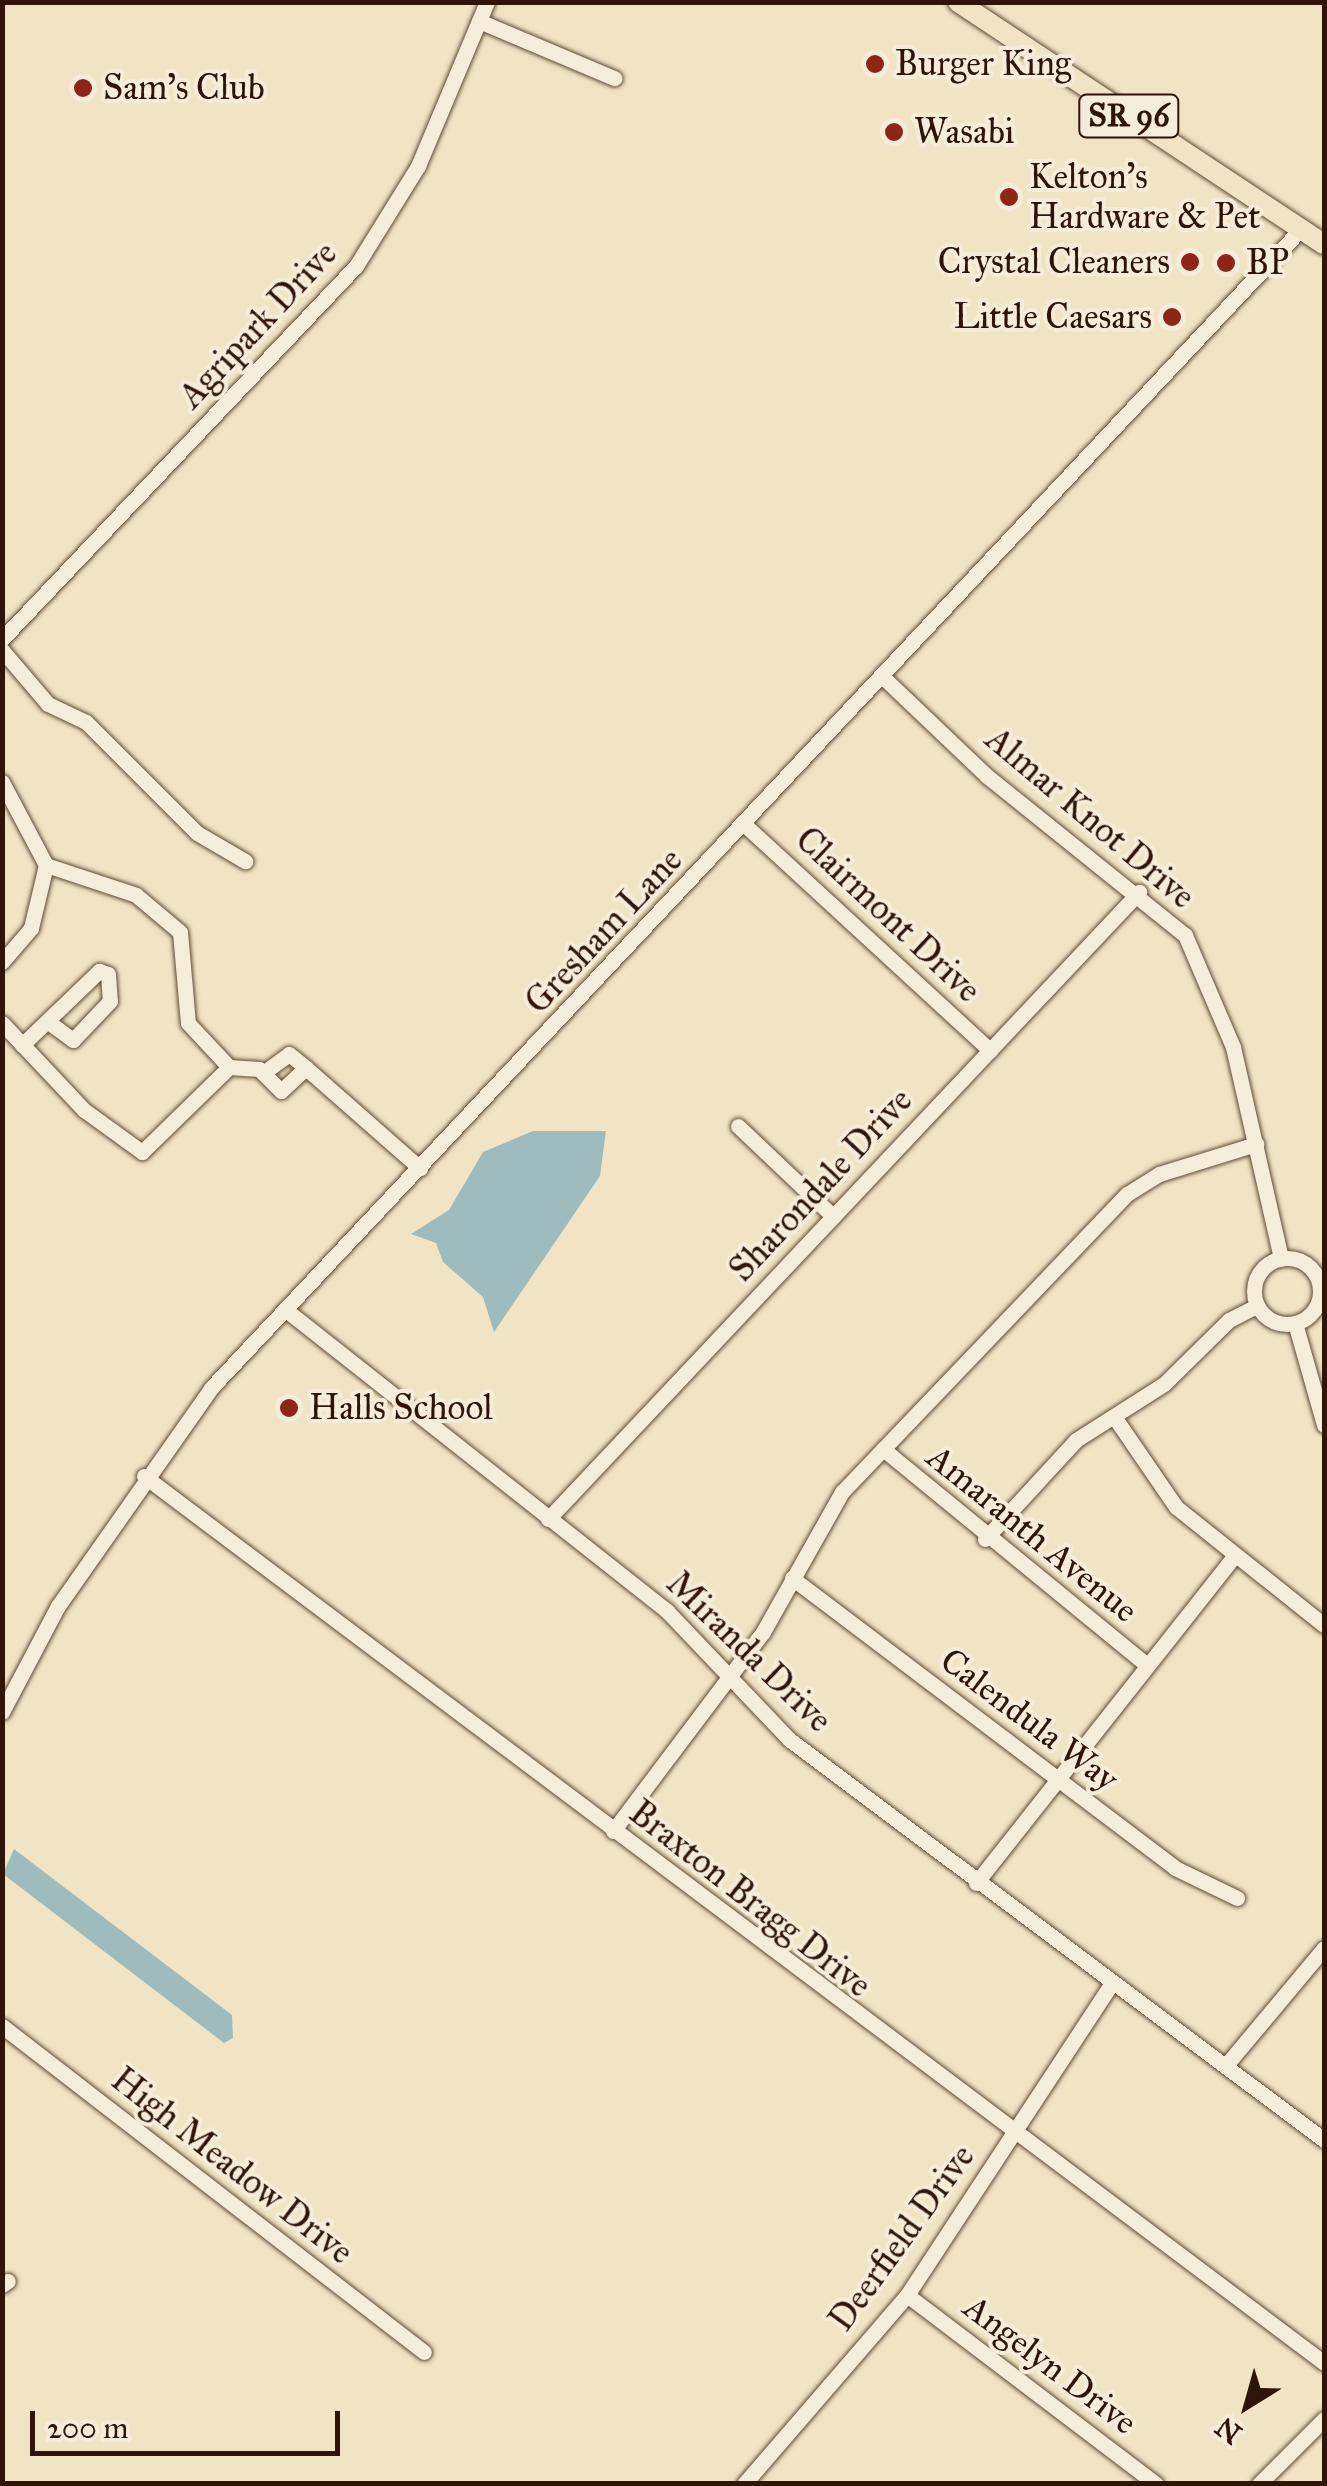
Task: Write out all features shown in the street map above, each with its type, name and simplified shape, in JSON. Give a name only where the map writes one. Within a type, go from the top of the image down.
[{"type":"main road","name":"SR 96","points":[[958,2],[1324,244]]},
{"type":"street","name":"Agripark Drive","points":[[2,639],[356,266],[418,166],[486,2]]},
{"type":"street","points":[[478,21],[614,78]]},
{"type":"street","name":"Gresham Lane","points":[[2,1712],[144,1476],[286,1310],[884,678],[1301,228]]},
{"type":"street","points":[[2,650],[48,704],[86,722],[197,833],[245,861]]},
{"type":"street","name":"Almar Knot Drive","points":[[884,678],[1094,866],[1139,892],[1185,935],[1208,978],[1256,1144],[1281,1258]]},
{"type":"street","points":[[2,782],[46,865],[31,928],[2,962]]},
{"type":"street","name":"Clairmont Drive","points":[[746,825],[990,1050]]},
{"type":"street","points":[[46,865],[136,895],[180,932],[188,1023],[229,1068],[263,1072],[281,1091],[306,1068]]},
{"type":"street","name":"Sharondale Drive","points":[[548,1518],[1139,892]]},
{"type":"street","points":[[22,1044],[99,971],[108,974],[110,1001],[73,1040],[47,1021]]},
{"type":"street","points":[[2,1023],[84,1110],[142,1152],[229,1068]]},
{"type":"street","points":[[263,1072],[290,1054],[420,1168]]},
{"type":"street","points":[[738,1126],[834,1216]]},
{"type":"street","points":[[613,1831],[730,1677],[792,1578],[822,1519],[883,1449],[1127,1194],[1159,1174],[1256,1144]]},
{"type":"street","points":[[1281,1258],[1305,1264],[1321,1278],[1318,1304],[1294,1323],[1272,1320],[1258,1306],[1257,1277],[1281,1258]]},
{"type":"street","points":[[985,1539],[1065,1449],[1115,1418],[1212,1336],[1258,1306]]},
{"type":"street","name":"Miranda Drive","points":[[286,1310],[667,1611],[790,1740],[1112,1985],[1178,2028],[1324,2140]]},
{"type":"street","points":[[1294,1323],[1324,1425]]},
{"type":"street","points":[[1115,1418],[1176,1507],[1324,1625]]},
{"type":"street","name":"Amaranth Avenue","points":[[883,1449],[985,1539],[1144,1663]]},
{"type":"street","name":"Braxton Bragg Drive","points":[[144,1476],[1324,2363]]},
{"type":"street","points":[[976,1883],[1144,1663],[1235,1556]]},
{"type":"street","name":"Calendula Way","points":[[792,1578],[1199,1884],[1238,1898]]},
{"type":"street","points":[[1227,2064],[1324,1948]]},
{"type":"street","name":"Deerfield Drive","points":[[744,2484],[907,2295],[1112,1985]]},
{"type":"street","name":"High Meadow Drive","points":[[2,2026],[424,2352]]},
{"type":"street","name":"Angelyn Drive","points":[[907,2295],[1156,2484]]},
{"type":"street","points":[[1259,2484],[1324,2419]]},
{"type":"water","points":[[533,1131],[606,1131],[600,1176],[494,1332],[483,1297],[443,1262],[436,1243],[411,1234],[449,1210],[483,1152]]},
{"type":"water","points":[[14,1849],[232,2015],[233,2038],[224,2043],[3,1874]]},
{"type":"place","name":"Burger King","points":[[875,64]]},
{"type":"place","name":"Sam's Club","points":[[83,88]]},
{"type":"place","name":"Wasabi","points":[[894,132]]},
{"type":"place","name":"Kelton's Hardware & Pet","points":[[1009,197]]},
{"type":"place","name":"Crystal Cleaners","points":[[1190,262]]},
{"type":"place","name":"BP","points":[[1226,263]]},
{"type":"place","name":"Little Caesars","points":[[1172,317]]},
{"type":"place","name":"Halls School","points":[[289,1408]]}]
